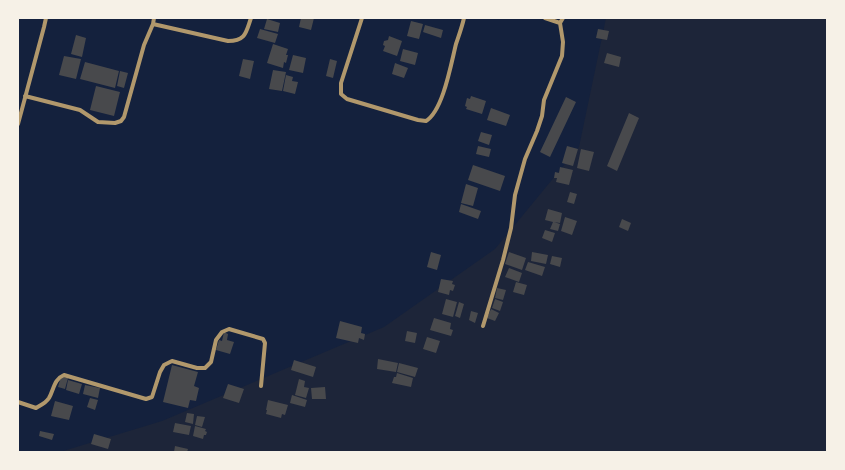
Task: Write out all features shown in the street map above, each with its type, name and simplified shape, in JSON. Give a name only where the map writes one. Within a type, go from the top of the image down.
[{"type":"street","points":[[18,124],[46,18]]},
{"type":"street","points":[[25,96],[80,110],[98,122],[115,123],[121,121],[124,117],[144,45],[154,18]]},
{"type":"street","points":[[153,24],[228,41],[237,41],[243,37],[251,18]]},
{"type":"street","points":[[362,18],[341,83],[341,94],[347,99],[426,121],[431,118],[438,104],[449,73],[464,18]]},
{"type":"street","points":[[545,18],[560,23]]},
{"type":"street","points":[[483,326],[503,260],[511,228],[515,195],[525,159],[542,116],[544,100],[562,56],[563,42],[560,23],[563,18]]},
{"type":"street","points":[[18,402],[36,408],[49,398],[57,379],[64,375],[146,399],[152,397],[164,365],[172,361],[197,368],[205,368],[211,362],[216,340],[222,332],[229,329],[263,340],[265,343],[262,386]]},
{"type":"shaded area","points":[[606,18],[827,18],[827,452],[60,452],[162,421],[384,327],[495,249],[579,147]]},
{"type":"building","points":[[301,18],[314,18],[311,30],[299,27]]},
{"type":"building","points":[[267,19],[280,23],[278,32],[264,29]]},
{"type":"building","points":[[411,21],[423,24],[419,39],[407,36]]},
{"type":"building","points":[[425,25],[443,30],[441,38],[423,32]]},
{"type":"building","points":[[260,29],[278,34],[275,43],[257,38]]},
{"type":"building","points":[[598,29],[609,31],[607,40],[596,38]]},
{"type":"building","points":[[76,35],[86,38],[82,57],[71,54]]},
{"type":"building","points":[[389,36],[402,41],[397,56],[383,51],[384,41],[388,40]]},
{"type":"building","points":[[273,44],[288,49],[286,63],[284,62],[283,68],[267,63]]},
{"type":"building","points":[[403,49],[418,53],[415,65],[400,61]]},
{"type":"building","points":[[607,53],[621,57],[619,67],[604,63]]},
{"type":"building","points":[[293,55],[306,58],[303,73],[289,70]]},
{"type":"building","points":[[64,56],[81,59],[76,79],[59,75]]},
{"type":"building","points":[[243,59],[254,61],[250,79],[239,76]]},
{"type":"building","points":[[330,59],[337,61],[333,78],[326,76]]},
{"type":"building","points":[[85,62],[119,71],[115,88],[80,79]]},
{"type":"building","points":[[395,63],[408,68],[404,78],[392,74]]},
{"type":"building","points":[[273,70],[286,72],[282,91],[269,89]]},
{"type":"building","points":[[120,71],[128,73],[124,88],[117,86]]},
{"type":"building","points":[[286,75],[293,77],[292,81],[298,82],[295,94],[283,91]]},
{"type":"building","points":[[96,86],[120,92],[114,116],[90,110]]},
{"type":"building","points":[[471,96],[486,101],[482,114],[466,109],[467,98],[470,99]]},
{"type":"building","points":[[566,97],[576,102],[550,157],[540,152]]},
{"type":"building","points":[[491,108],[510,115],[506,126],[487,120]]},
{"type":"building","points":[[629,113],[639,118],[617,171],[607,166]]},
{"type":"building","points":[[481,132],[492,135],[489,145],[478,141]]},
{"type":"building","points":[[478,146],[491,149],[489,157],[476,154]]},
{"type":"building","points":[[567,146],[578,149],[573,166],[562,163]]},
{"type":"building","points":[[581,149],[594,152],[589,171],[577,168]]},
{"type":"building","points":[[473,165],[505,176],[500,191],[468,180]]},
{"type":"building","points":[[560,167],[573,170],[569,185],[556,182],[557,178],[554,178],[555,172],[559,173]]},
{"type":"building","points":[[466,184],[478,188],[473,206],[461,203]]},
{"type":"building","points":[[570,192],[577,194],[574,204],[567,202]]},
{"type":"building","points":[[461,204],[481,211],[478,219],[459,212]]},
{"type":"building","points":[[548,209],[562,213],[560,223],[554,222],[560,224],[558,231],[550,229],[553,222],[545,220]]},
{"type":"building","points":[[565,217],[577,221],[572,235],[561,231]]},
{"type":"building","points":[[622,219],[631,223],[628,231],[619,227]]},
{"type":"building","points":[[545,230],[555,233],[552,242],[542,238]]},
{"type":"building","points":[[431,252],[441,255],[437,270],[427,267]]},
{"type":"building","points":[[509,252],[526,258],[522,270],[505,264]]},
{"type":"building","points":[[532,252],[548,255],[546,264],[531,261]]},
{"type":"building","points":[[552,256],[562,258],[560,267],[550,264]]},
{"type":"building","points":[[528,262],[545,267],[542,276],[525,270]]},
{"type":"building","points":[[509,268],[522,273],[519,282],[505,277]]},
{"type":"building","points":[[441,279],[453,281],[452,284],[455,285],[453,291],[450,290],[449,295],[438,292]]},
{"type":"building","points":[[516,282],[527,285],[524,295],[513,292]]},
{"type":"building","points":[[497,288],[506,290],[503,300],[495,298]]},
{"type":"building","points":[[446,299],[457,302],[453,317],[442,314]]},
{"type":"building","points":[[495,299],[503,302],[500,311],[492,308]]},
{"type":"building","points":[[459,302],[464,304],[460,318],[455,316]]},
{"type":"building","points":[[491,309],[499,313],[495,321],[487,318]]},
{"type":"building","points":[[471,311],[478,313],[475,323],[469,320]]},
{"type":"building","points":[[434,318],[451,323],[450,329],[453,330],[451,336],[430,330]]},
{"type":"building","points":[[340,321],[362,327],[361,333],[365,334],[364,340],[359,338],[358,343],[336,338]]},
{"type":"building","points":[[407,331],[417,333],[415,343],[405,341]]},
{"type":"building","points":[[224,332],[228,334],[227,340],[234,342],[230,354],[216,350],[219,340],[222,341]]},
{"type":"building","points":[[427,337],[440,341],[436,353],[423,349]]},
{"type":"building","points":[[378,359],[398,363],[396,372],[377,369]]},
{"type":"building","points":[[294,360],[316,367],[313,377],[291,370]]},
{"type":"building","points":[[399,363],[418,368],[415,377],[397,372]]},
{"type":"building","points":[[172,365],[198,372],[194,386],[199,388],[196,401],[190,400],[188,408],[163,402]]},
{"type":"building","points":[[397,373],[413,378],[411,387],[392,383]]},
{"type":"building","points":[[61,376],[68,378],[65,389],[58,387]]},
{"type":"building","points":[[299,379],[305,381],[304,387],[309,388],[306,398],[295,395]]},
{"type":"building","points":[[68,380],[82,384],[79,394],[66,390]]},
{"type":"building","points":[[228,384],[244,389],[239,403],[223,398]]},
{"type":"building","points":[[85,385],[100,388],[98,398],[83,394]]},
{"type":"building","points":[[325,387],[326,399],[312,399],[311,388]]},
{"type":"building","points":[[292,395],[307,400],[305,407],[290,403]]},
{"type":"building","points":[[90,398],[98,400],[95,410],[87,407]]},
{"type":"building","points":[[268,400],[288,405],[285,415],[282,414],[281,418],[266,414]]},
{"type":"building","points":[[55,401],[73,406],[69,420],[51,416]]},
{"type":"building","points":[[187,413],[194,414],[193,424],[185,422]]},
{"type":"building","points":[[197,416],[205,417],[202,427],[195,425]]},
{"type":"building","points":[[175,423],[191,426],[189,435],[173,432]]},
{"type":"building","points":[[195,426],[206,429],[205,431],[207,432],[203,439],[193,436]]},
{"type":"building","points":[[40,431],[54,434],[52,440],[39,436]]},
{"type":"building","points":[[94,434],[111,439],[108,449],[91,444]]},
{"type":"building","points":[[175,446],[188,449],[187,452],[174,452]]}]
